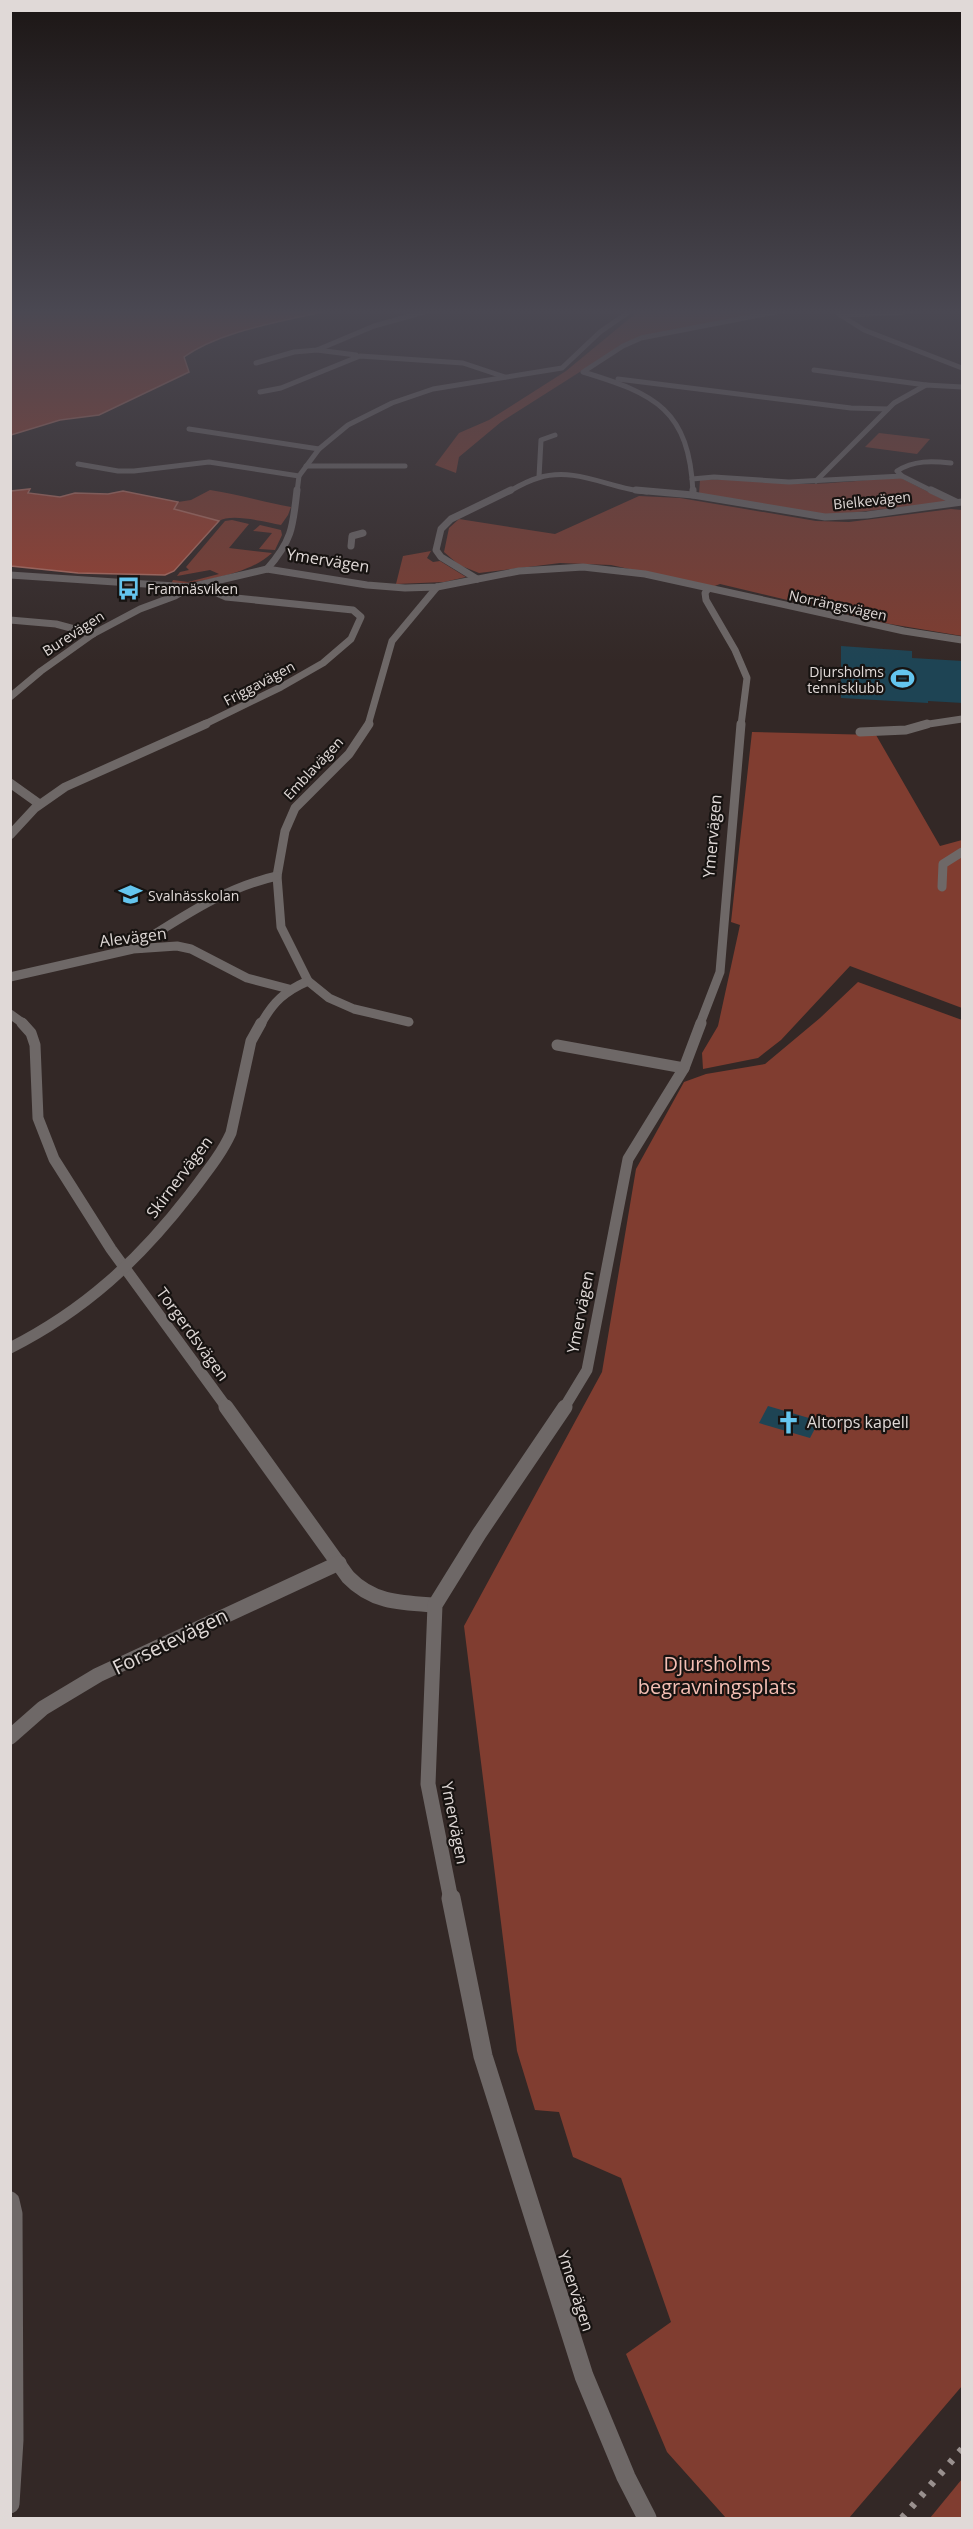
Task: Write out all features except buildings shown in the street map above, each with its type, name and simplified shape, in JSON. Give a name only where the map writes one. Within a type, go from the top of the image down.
[{"type":"street","points":[[10,575],[190,587],[267,569],[283,552],[293,528],[299,476],[319,449],[346,427]]},
{"type":"street","points":[[678,427],[685,442],[693,495]]},
{"type":"street","points":[[816,481],[870,427]]},
{"type":"street","points":[[189,429],[319,449]]},
{"type":"street","points":[[539,477],[541,437],[555,435]]},
{"type":"street","points":[[78,464],[118,471],[134,471],[209,462],[299,476]]},
{"type":"street","points":[[951,463],[925,462],[905,465],[897,471],[902,476],[959,502]]},
{"type":"street","points":[[306,466],[405,466]]},
{"type":"street","name":"Bielkevägen","points":[[477,579],[441,557],[436,550],[441,529],[451,519],[539,477],[567,474],[633,490],[693,495],[825,517],[867,515],[959,502]]},
{"type":"street","points":[[692,479],[714,477],[789,482],[902,476]]},
{"type":"street","points":[[351,546],[352,536],[363,533]]},
{"type":"street","name":"Ymervägen","points":[[267,569],[405,588],[437,587],[519,571],[583,567],[645,574],[708,590],[705,593],[706,600],[735,650],[747,678],[739,741],[720,972],[684,1068],[628,1159],[587,1370],[435,1605],[428,1784],[483,2056],[584,2376],[626,2477],[647,2518]]},
{"type":"street","name":"Friggavägen","points":[[10,835],[38,803],[92,773],[220,719],[305,674],[346,646],[362,623],[361,617],[353,610],[225,597],[201,586]]},
{"type":"street","name":"Burevägen","points":[[10,697],[41,671],[93,634],[140,609],[175,597],[190,587]]},
{"type":"street","name":"Emblavägen","points":[[409,1022],[354,1009],[329,998],[308,981],[281,927],[277,876],[285,831],[295,808],[349,754],[368,726],[392,641],[437,587]]},
{"type":"street","name":"Norrängsvägen","points":[[708,590],[903,631],[963,640]]},
{"type":"street","points":[[10,620],[56,624],[93,634]]},
{"type":"street","points":[[860,732],[906,730],[932,722],[963,719]]},
{"type":"street","points":[[10,783],[38,803]]},
{"type":"street","points":[[942,887],[943,864],[963,852]]},
{"type":"street","points":[[141,948],[144,941],[216,898],[246,884],[277,876]]},
{"type":"street","name":"Alevägen","points":[[10,976],[141,948],[177,946],[191,949],[247,978],[289,989]]},
{"type":"street","name":"Skirnervägen","points":[[10,1348],[71,1315],[125,1268],[169,1221],[225,1146],[231,1133],[251,1041],[269,1010],[289,989],[308,981]]},
{"type":"street","name":"Torgerdsvägen","points":[[10,1014],[22,1021],[33,1034],[38,1056],[37,1114],[53,1156],[83,1207],[125,1268],[351,1582],[366,1594],[387,1601],[435,1605]]},
{"type":"street","points":[[557,1045],[684,1068]]},
{"type":"street","name":"Forsetevägen","points":[[10,1737],[52,1701],[99,1675],[339,1563]]},
{"type":"street","points":[[10,2201],[13,2214],[14,2440],[10,2504]]},
{"type":"green space","points":[[473,427],[495,427],[459,457],[456,473],[435,465],[459,433]]},
{"type":"green space","points":[[879,433],[930,439],[917,454],[865,447]]},
{"type":"green space","points":[[901,478],[948,502],[831,515],[699,494],[700,480],[803,484]]},
{"type":"green space","points":[[210,490],[291,507],[281,525],[240,518],[219,521],[174,509],[178,502],[191,500]]},
{"type":"green space","points":[[639,496],[680,498],[816,521],[849,522],[951,509],[962,510],[962,636],[884,623],[720,584],[712,587],[611,565],[560,563],[479,573],[459,565],[444,552],[449,528],[459,519],[555,534]]},
{"type":"green space","points":[[232,520],[249,524],[229,548],[272,553],[251,567],[238,572],[196,582],[171,584],[173,580],[188,582],[219,574],[210,570],[177,576],[180,572],[189,570],[186,567],[225,521]]},
{"type":"green space","points":[[260,525],[281,530],[282,535],[275,550],[259,549],[272,533],[253,531]]},
{"type":"green space","points":[[431,551],[427,558],[433,562],[440,561],[466,577],[444,582],[396,584],[403,556]]},
{"type":"green space","points":[[752,732],[876,735],[940,846],[962,840],[962,1008],[850,966],[781,1040],[758,1058],[703,1069],[702,1053],[718,1026],[740,925],[731,922]]},
{"type":"green space","name":"Djursholms begravningsplats","points":[[858,982],[962,1020],[962,2386],[849,2518],[726,2518],[667,2452],[626,2354],[671,2322],[621,2178],[573,2157],[559,2112],[535,2110],[517,2051],[464,1626],[602,1372],[636,1169],[684,1082],[706,1074],[765,1064],[820,1018]]},
{"type":"green space","points":[[962,2479],[962,2518],[930,2518]]},
{"type":"shaded area","points":[[11,427],[37,427],[11,435]]},
{"type":"shaded area","points":[[30,489],[28,493],[60,497],[75,493],[108,494],[123,491],[178,502],[174,509],[219,521],[174,571],[165,575],[78,573],[11,566],[11,491]]},
{"type":"railway","points":[[902,2518],[962,2449]]},
{"type":"place","name":"Framnäsviken","points":[[129,588]]},
{"type":"place","name":"Djursholms tennisklubb","points":[[902,679]]},
{"type":"place","name":"Svalnässkolan","points":[[130,895]]},
{"type":"place","name":"Altorps kapell","points":[[789,1422]]}]
